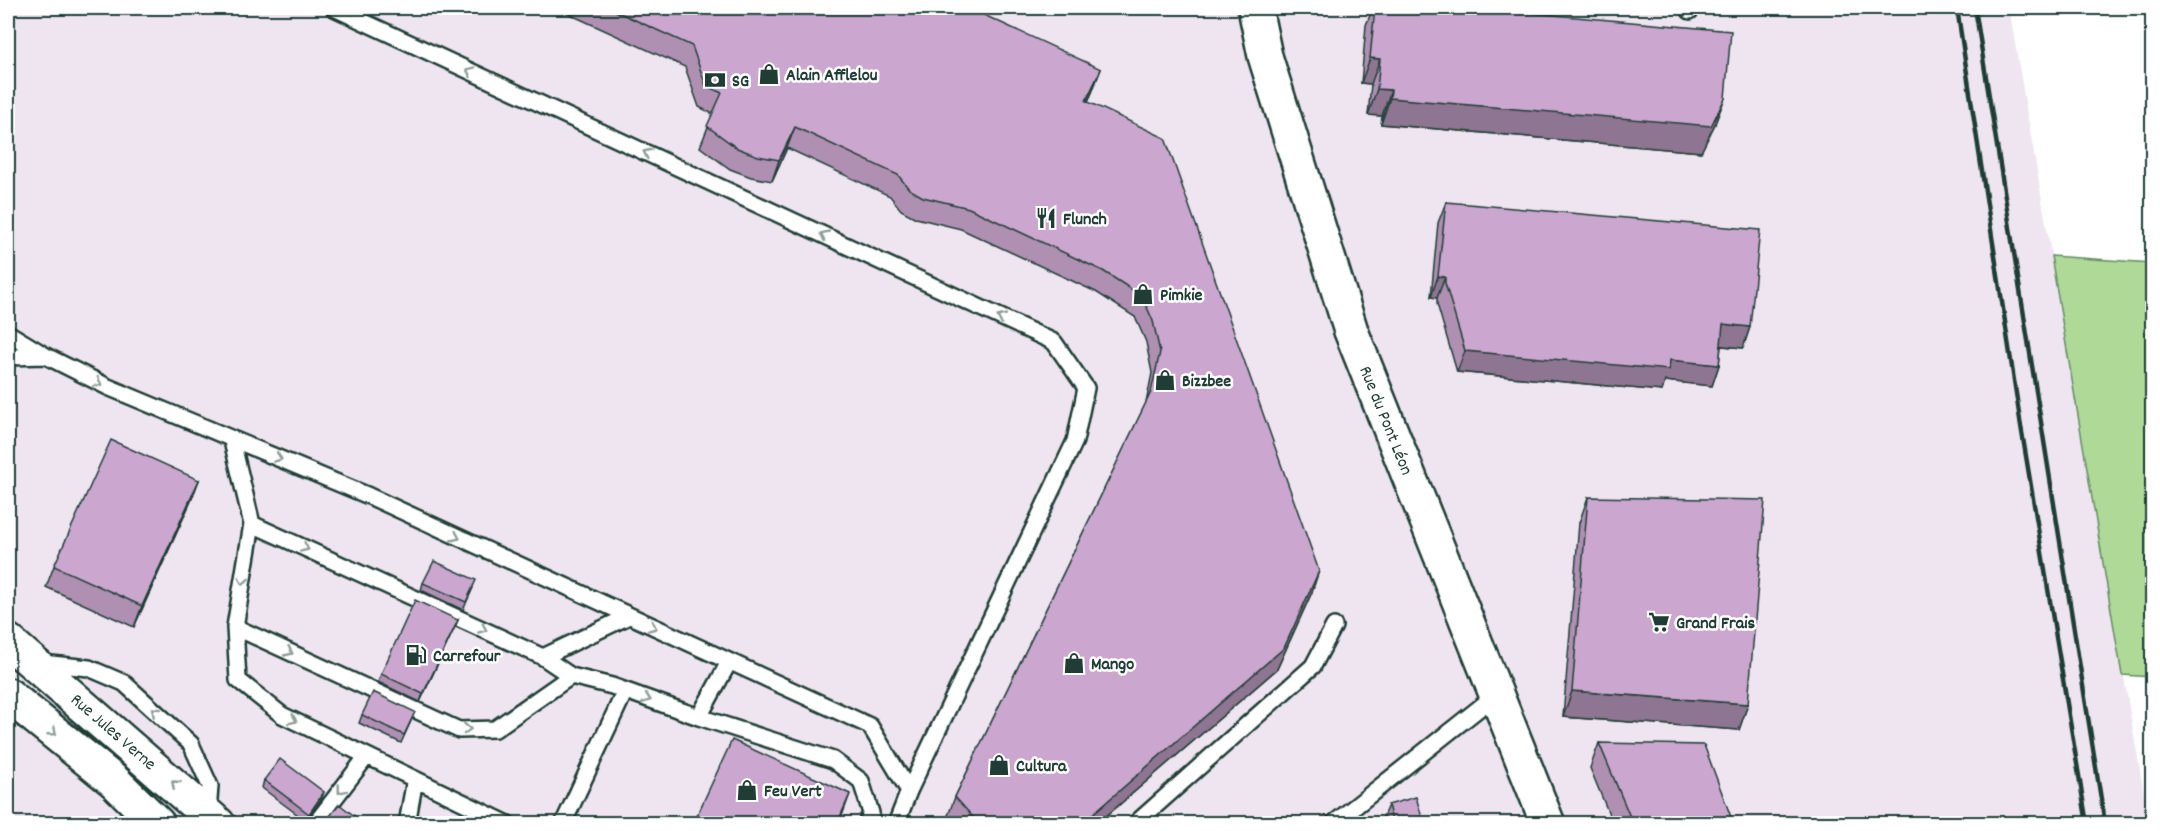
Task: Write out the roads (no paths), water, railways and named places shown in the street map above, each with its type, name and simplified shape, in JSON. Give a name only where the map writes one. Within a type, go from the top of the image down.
[{"type":"street","name":"Rue du Pont Léon","points":[[1255,8],[1265,56],[1351,331],[1548,824]]},
{"type":"street","name":"Rue Jules Verne","points":[[8,641],[213,818]]},
{"type":"street","name":"Rue Jules Verne","points":[[8,695],[114,781],[158,824]]},
{"type":"lane","points":[[334,8],[1054,342],[1086,388],[1075,441],[909,791],[896,824]]},
{"type":"lane","points":[[8,333],[46,356],[108,387],[232,441],[305,468],[870,726],[909,791]]},
{"type":"lane","points":[[8,357],[46,356]]},
{"type":"lane","points":[[232,441],[252,524],[235,627],[238,680],[282,715],[508,824]]},
{"type":"lane","points":[[252,524],[543,657],[571,676],[625,691],[833,760],[861,781],[871,813],[866,824]]},
{"type":"lane","points":[[543,657],[629,616]]},
{"type":"lane","points":[[1135,824],[1313,666],[1334,626]]},
{"type":"lane","points":[[235,627],[459,730],[495,729],[571,676]]},
{"type":"lane","points":[[35,662],[89,668],[124,683],[191,744],[210,786],[213,818]]},
{"type":"lane","points":[[699,717],[729,662]]},
{"type":"lane","points":[[563,824],[625,691]]},
{"type":"lane","points":[[1333,824],[1497,694]]},
{"type":"lane","points":[[315,824],[367,756]]},
{"type":"lane","points":[[407,824],[415,779]]},
{"type":"railway","points":[[1957,8],[2021,426],[2087,824]]},
{"type":"railway","points":[[1975,8],[2105,824]]},
{"type":"place","name":"Alain Afflelou","points":[[769,74]]},
{"type":"place","name":"SG","points":[[715,80]]},
{"type":"place","name":"Flunch","points":[[1046,218]]},
{"type":"place","name":"Pimkie","points":[[1143,294]]},
{"type":"place","name":"Bizzbee","points":[[1165,380]]},
{"type":"place","name":"Grand Frais","points":[[1659,622]]},
{"type":"place","name":"Carrefour","points":[[416,655]]},
{"type":"place","name":"Mango","points":[[1074,663]]},
{"type":"place","name":"Cultura","points":[[999,765]]},
{"type":"place","name":"Feu Vert","points":[[747,790]]}]
